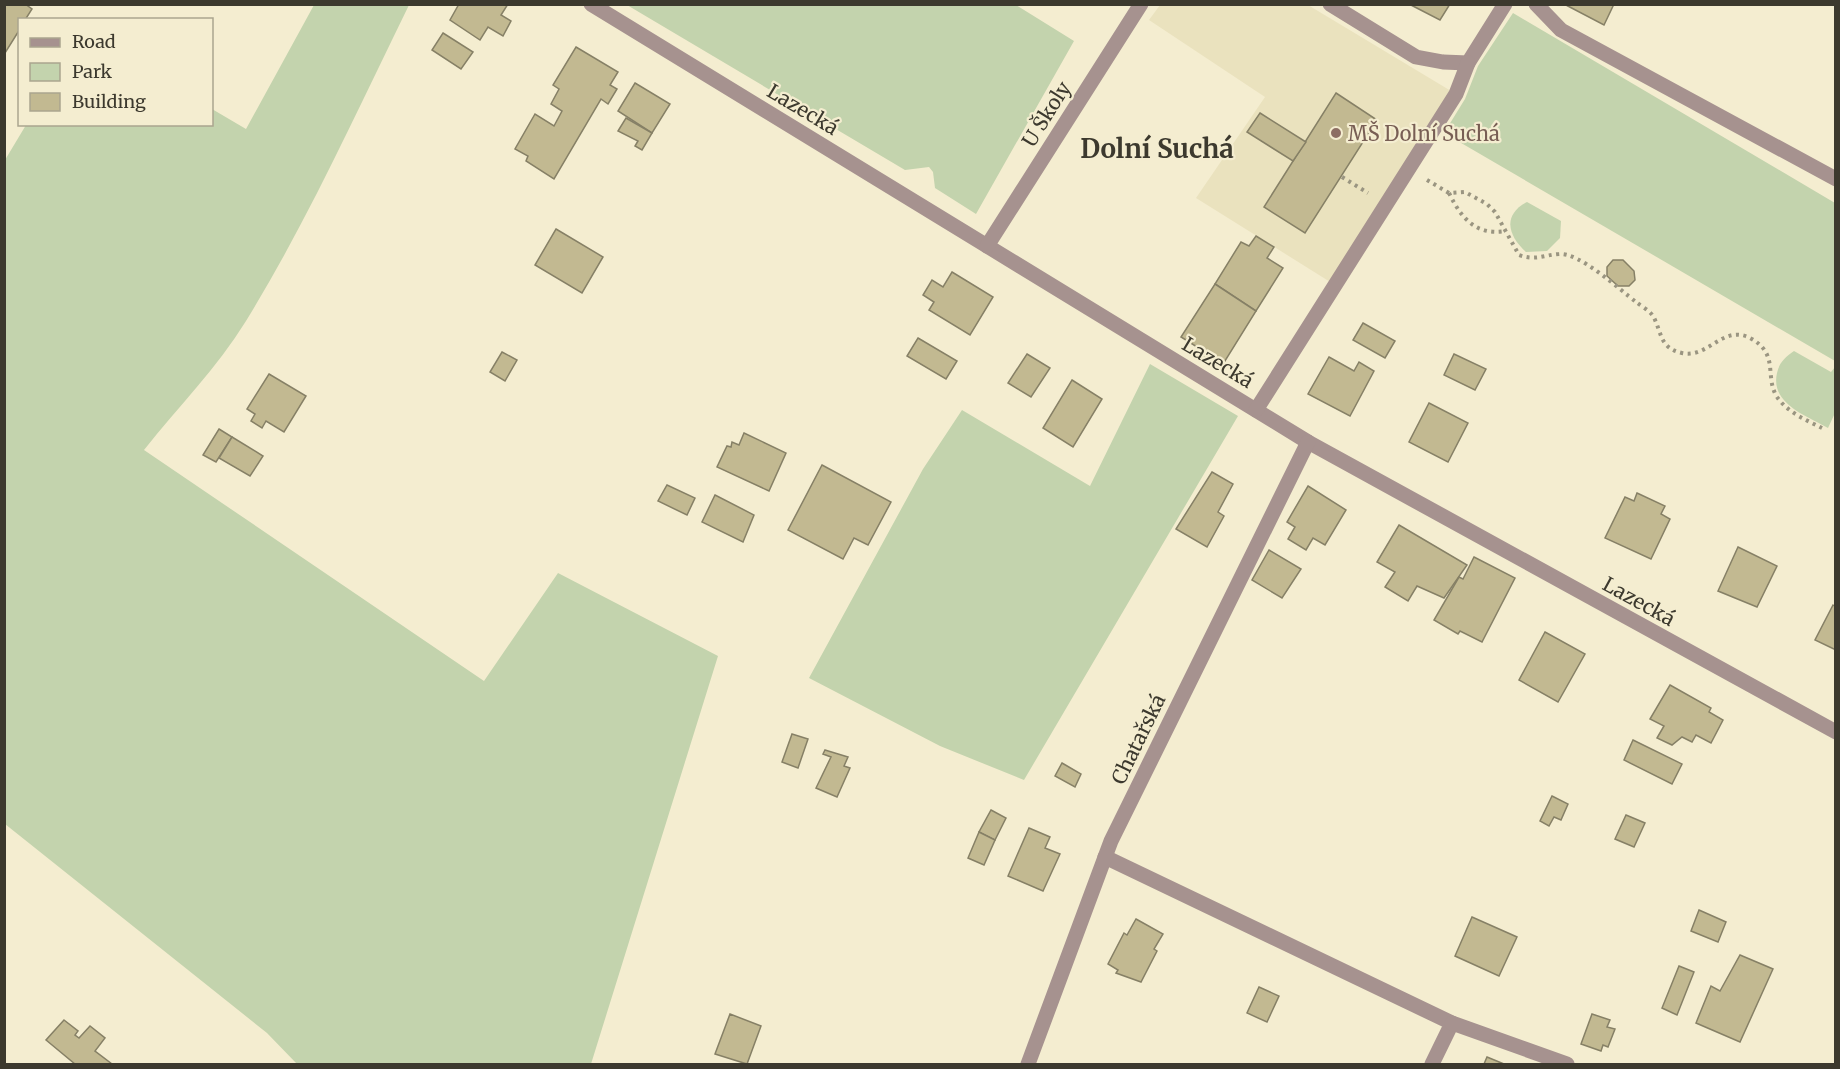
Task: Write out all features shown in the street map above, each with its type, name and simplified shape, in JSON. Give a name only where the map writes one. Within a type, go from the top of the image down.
[{"type":"street","name":"Lazecká","points":[[591,4],[1308,442],[1836,732]]},
{"type":"street","name":"U Školy","points":[[987,246],[1141,4]]},
{"type":"street","points":[[1330,4],[1416,57],[1443,62],[1468,63]]},
{"type":"street","points":[[1256,410],[1456,94],[1468,63],[1505,4]]},
{"type":"street","points":[[1536,4],[1561,30],[1836,179]]},
{"type":"street","name":"Chatařská","points":[[1028,1065],[1105,857],[1308,442]]},
{"type":"street","points":[[1105,857],[1452,1023],[1567,1065]]},
{"type":"street","points":[[1432,1065],[1452,1023]]},
{"type":"path","points":[[1408,169],[1449,193],[1468,223],[1482,231],[1506,231]]},
{"type":"path","points":[[1342,177],[1386,204]]},
{"type":"path","points":[[1449,193],[1465,192],[1487,204],[1519,255],[1538,259],[1560,254],[1577,258],[1650,313],[1658,334],[1665,344],[1675,351],[1684,354],[1695,352],[1727,335],[1740,334],[1750,338],[1767,353],[1772,367],[1772,383],[1778,399],[1792,412],[1822,428]]},
{"type":"shaded area","name":"MŠ Dolní Suchá","points":[[1160,5],[1308,5],[1456,94],[1335,285],[1196,198],[1265,97],[1149,20]]},
{"type":"green space","points":[[314,5],[409,5],[311,205],[269,283],[235,338],[144,450],[484,681],[558,573],[718,656],[591,1064],[297,1064],[267,1033],[5,824],[5,160],[25,126],[213,126],[213,110],[246,129]]},
{"type":"green space","points":[[627,5],[1016,5],[1074,41],[976,214],[935,188],[933,172],[929,167],[905,170]]},
{"type":"green space","points":[[1513,13],[1835,203],[1835,361],[1444,133],[1465,99],[1478,66]]},
{"type":"green space","points":[[1527,202],[1561,221],[1560,238],[1547,251],[1526,252],[1512,233],[1511,219],[1519,207]]},
{"type":"green space","points":[[1794,351],[1831,372],[1835,367],[1835,413],[1828,428],[1792,408],[1779,393],[1776,384],[1778,369],[1783,360]]},
{"type":"green space","points":[[1150,364],[1238,416],[1024,780],[940,746],[809,678],[923,469],[962,410],[1090,486]]},
{"type":"building","points":[[4,4],[25,4],[32,9],[26,18],[18,18],[18,32],[5,53]]},
{"type":"building","points":[[459,4],[508,4],[501,15],[511,21],[503,36],[488,27],[480,40],[450,20]]},
{"type":"building","points":[[1409,4],[1450,4],[1440,20]]},
{"type":"building","points":[[1564,4],[1614,4],[1604,25]]},
{"type":"building","points":[[443,33],[473,52],[461,69],[432,50]]},
{"type":"building","points":[[576,47],[618,72],[610,85],[617,89],[608,104],[601,99],[554,179],[526,161],[528,156],[515,149],[535,114],[554,126],[562,111],[551,104],[559,89],[553,85]]},
{"type":"building","points":[[635,83],[670,104],[652,133],[618,111]]},
{"type":"building","points":[[1336,93],[1377,120],[1305,233],[1264,207]]},
{"type":"building","points":[[1260,113],[1306,142],[1293,161],[1247,132]]},
{"type":"building","points":[[626,118],[652,133],[642,150],[635,146],[638,141],[618,131]]},
{"type":"building","points":[[556,229],[603,257],[582,293],[535,265]]},
{"type":"building","points":[[1256,236],[1274,247],[1267,258],[1283,268],[1256,311],[1215,284],[1241,242],[1249,246]]},
{"type":"building","points":[[1613,260],[1623,260],[1634,271],[1635,280],[1629,286],[1618,286],[1607,276],[1607,267]]},
{"type":"building","points":[[952,272],[993,297],[970,335],[929,310],[934,302],[923,295],[932,280],[943,287]]},
{"type":"building","points":[[1215,284],[1256,311],[1220,369],[1198,355],[1202,350],[1181,337]]},
{"type":"building","points":[[1363,323],[1395,341],[1385,358],[1353,340]]},
{"type":"building","points":[[918,338],[957,361],[946,379],[907,356]]},
{"type":"building","points":[[502,352],[517,360],[505,381],[490,372]]},
{"type":"building","points":[[1027,354],[1050,368],[1031,397],[1008,383]]},
{"type":"building","points":[[1454,354],[1486,369],[1475,390],[1444,375]]},
{"type":"building","points":[[1329,357],[1354,371],[1359,362],[1374,371],[1350,416],[1308,394]]},
{"type":"building","points":[[269,374],[306,396],[284,432],[266,421],[262,428],[251,421],[255,414],[247,409]]},
{"type":"building","points":[[1072,380],[1102,399],[1073,447],[1043,428]]},
{"type":"building","points":[[1429,403],[1468,423],[1448,462],[1409,442]]},
{"type":"building","points":[[219,429],[232,437],[216,462],[203,455]]},
{"type":"building","points":[[744,433],[786,453],[769,491],[717,467],[727,446],[731,447],[732,442],[739,445]]},
{"type":"building","points":[[232,437],[263,456],[250,476],[219,458]]},
{"type":"building","points":[[822,465],[891,502],[868,545],[854,538],[843,559],[788,530]]},
{"type":"building","points":[[1212,472],[1233,484],[1218,512],[1224,516],[1207,547],[1176,529]]},
{"type":"building","points":[[667,485],[695,498],[687,515],[658,501]]},
{"type":"building","points":[[1308,486],[1346,510],[1325,545],[1313,538],[1306,550],[1288,539],[1295,527],[1287,522]]},
{"type":"building","points":[[1637,493],[1665,506],[1661,514],[1670,519],[1651,559],[1605,538],[1625,497],[1634,501]]},
{"type":"building","points":[[715,495],[754,515],[743,542],[702,522]]},
{"type":"building","points":[[1399,525],[1467,565],[1444,598],[1417,586],[1408,601],[1385,587],[1395,572],[1377,562]]},
{"type":"building","points":[[1738,547],[1777,566],[1757,607],[1718,591]]},
{"type":"building","points":[[1269,550],[1301,569],[1282,598],[1252,580]]},
{"type":"building","points":[[1474,557],[1515,578],[1482,642],[1460,631],[1458,634],[1434,620],[1459,577],[1463,579]]},
{"type":"building","points":[[1833,605],[1836,607],[1836,650],[1815,640]]},
{"type":"building","points":[[1545,632],[1585,654],[1558,702],[1519,680]]},
{"type":"building","points":[[1670,685],[1711,708],[1709,712],[1723,720],[1711,743],[1696,735],[1692,742],[1682,737],[1672,745],[1657,738],[1664,726],[1650,719]]},
{"type":"building","points":[[792,734],[808,739],[798,768],[782,762]]},
{"type":"building","points":[[1633,740],[1682,764],[1672,784],[1624,760]]},
{"type":"building","points":[[825,750],[848,757],[844,766],[850,768],[837,797],[816,788],[831,757],[823,754]]},
{"type":"building","points":[[1062,763],[1081,774],[1075,787],[1055,776]]},
{"type":"building","points":[[1552,796],[1568,804],[1561,820],[1554,817],[1549,826],[1540,821]]},
{"type":"building","points":[[991,810],[1006,818],[995,840],[979,832]]},
{"type":"building","points":[[1626,815],[1645,823],[1634,847],[1615,839]]},
{"type":"building","points":[[1029,828],[1050,837],[1045,848],[1060,854],[1043,891],[1008,876]]},
{"type":"building","points":[[979,832],[995,840],[984,865],[968,858]]},
{"type":"building","points":[[1699,910],[1726,922],[1718,942],[1691,931]]},
{"type":"building","points":[[1472,917],[1517,937],[1499,976],[1455,956]]},
{"type":"building","points":[[1136,919],[1163,934],[1154,949],[1157,951],[1141,982],[1116,973],[1118,970],[1108,964],[1124,933],[1127,935]]},
{"type":"building","points":[[1740,955],[1773,969],[1740,1042],[1696,1023],[1711,986],[1720,991]]},
{"type":"building","points":[[1679,966],[1694,972],[1677,1015],[1662,1008]]},
{"type":"building","points":[[1259,987],[1279,996],[1267,1022],[1247,1013]]},
{"type":"building","points":[[730,1014],[761,1026],[747,1064],[715,1054]]},
{"type":"building","points":[[1592,1014],[1610,1020],[1607,1027],[1615,1029],[1608,1047],[1603,1045],[1601,1051],[1581,1044]]},
{"type":"building","points":[[64,1020],[78,1031],[75,1035],[79,1038],[90,1026],[105,1038],[95,1051],[112,1064],[75,1064],[46,1040]]},
{"type":"building","points":[[1487,1057],[1504,1064],[1484,1064]]},
{"type":"place","name":"MŠ Dolní Suchá","points":[[1336,133]]},
{"type":"district","name":"Dolní Suchá","points":[[1157,148]]}]
